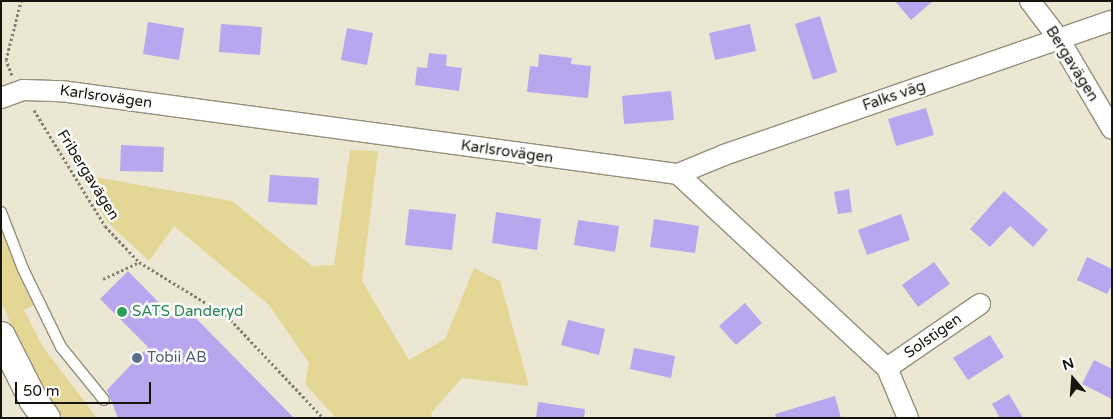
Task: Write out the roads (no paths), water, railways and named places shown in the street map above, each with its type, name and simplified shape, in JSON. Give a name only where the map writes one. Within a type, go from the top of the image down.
[{"type":"highway","points":[[1,336],[34,401],[46,418]]},
{"type":"street","name":"Bergavägen","points":[[1030,1],[1058,39],[1112,129]]},
{"type":"street","name":"Falks väg","points":[[678,174],[724,155],[1112,21]]},
{"type":"street","name":"Karlsrovägen","points":[[1,98],[23,90],[61,91],[678,174]]},
{"type":"street","points":[[678,174],[887,368],[908,418]]},
{"type":"street","name":"Solstigen","points":[[887,368],[980,304]]},
{"type":"lane","points":[[1,212],[23,269],[61,347],[104,400]]},
{"type":"place","name":"SATS Danderyd","points":[[122,312]]},
{"type":"place","name":"Tobii AB","points":[[137,358]]}]
